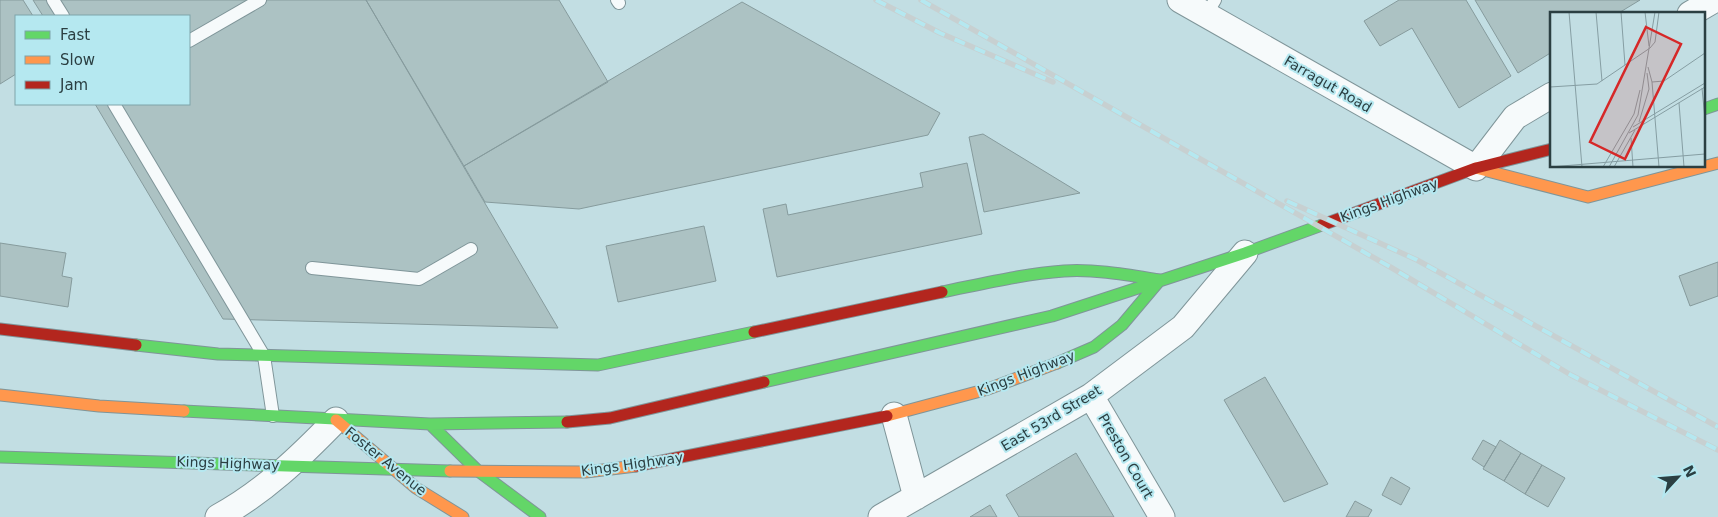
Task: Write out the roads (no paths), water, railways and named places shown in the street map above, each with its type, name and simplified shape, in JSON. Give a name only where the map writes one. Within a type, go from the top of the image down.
[{"type":"street","name":"Farragut Road","points":[[1180,0],[1211,7],[1476,168]]},
{"type":"street","points":[[1693,12],[1714,0]]},
{"type":"street","points":[[1550,96],[1514,117],[1476,168],[1588,197],[1699,168]]},
{"type":"street","points":[[1706,108],[1718,104]]},
{"type":"street","name":"Kings Highway","points":[[0,396],[98,406],[430,424],[558,423],[610,418],[1052,316],[1245,253],[1476,168],[1550,150]]},
{"type":"street","name":"East 53rd Street","points":[[881,517],[1091,396],[1183,326],[1245,253]]},
{"type":"street","name":"Kings Highway","points":[[0,329],[208,352],[264,356],[598,365],[1010,279],[1064,271],[1104,272],[1160,280]]},
{"type":"street","name":"Kings Highway","points":[[0,457],[291,465],[393,470],[586,472],[656,463],[894,415],[988,389],[1094,347],[1122,325],[1160,280]]},
{"type":"street","name":"Preston Court","points":[[1091,396],[1162,517]]},
{"type":"street","points":[[894,415],[916,496]]},
{"type":"street","points":[[218,517],[244,503],[291,465],[336,420]]},
{"type":"street","name":"Foster Avenue","points":[[336,420],[416,488],[462,517]]},
{"type":"street","points":[[430,424],[477,470],[540,517]]},
{"type":"lane","points":[[54,0],[62,15]]},
{"type":"lane","points":[[190,40],[260,0]]},
{"type":"lane","points":[[115,105],[264,356],[273,416]]},
{"type":"lane","points":[[312,268],[419,279],[471,249]]},
{"type":"railway","points":[[876,0],[940,33],[1053,82]]},
{"type":"railway","points":[[921,0],[1392,268],[1571,375],[1718,450]]},
{"type":"railway","points":[[1287,201],[1417,260],[1718,427]]}]
